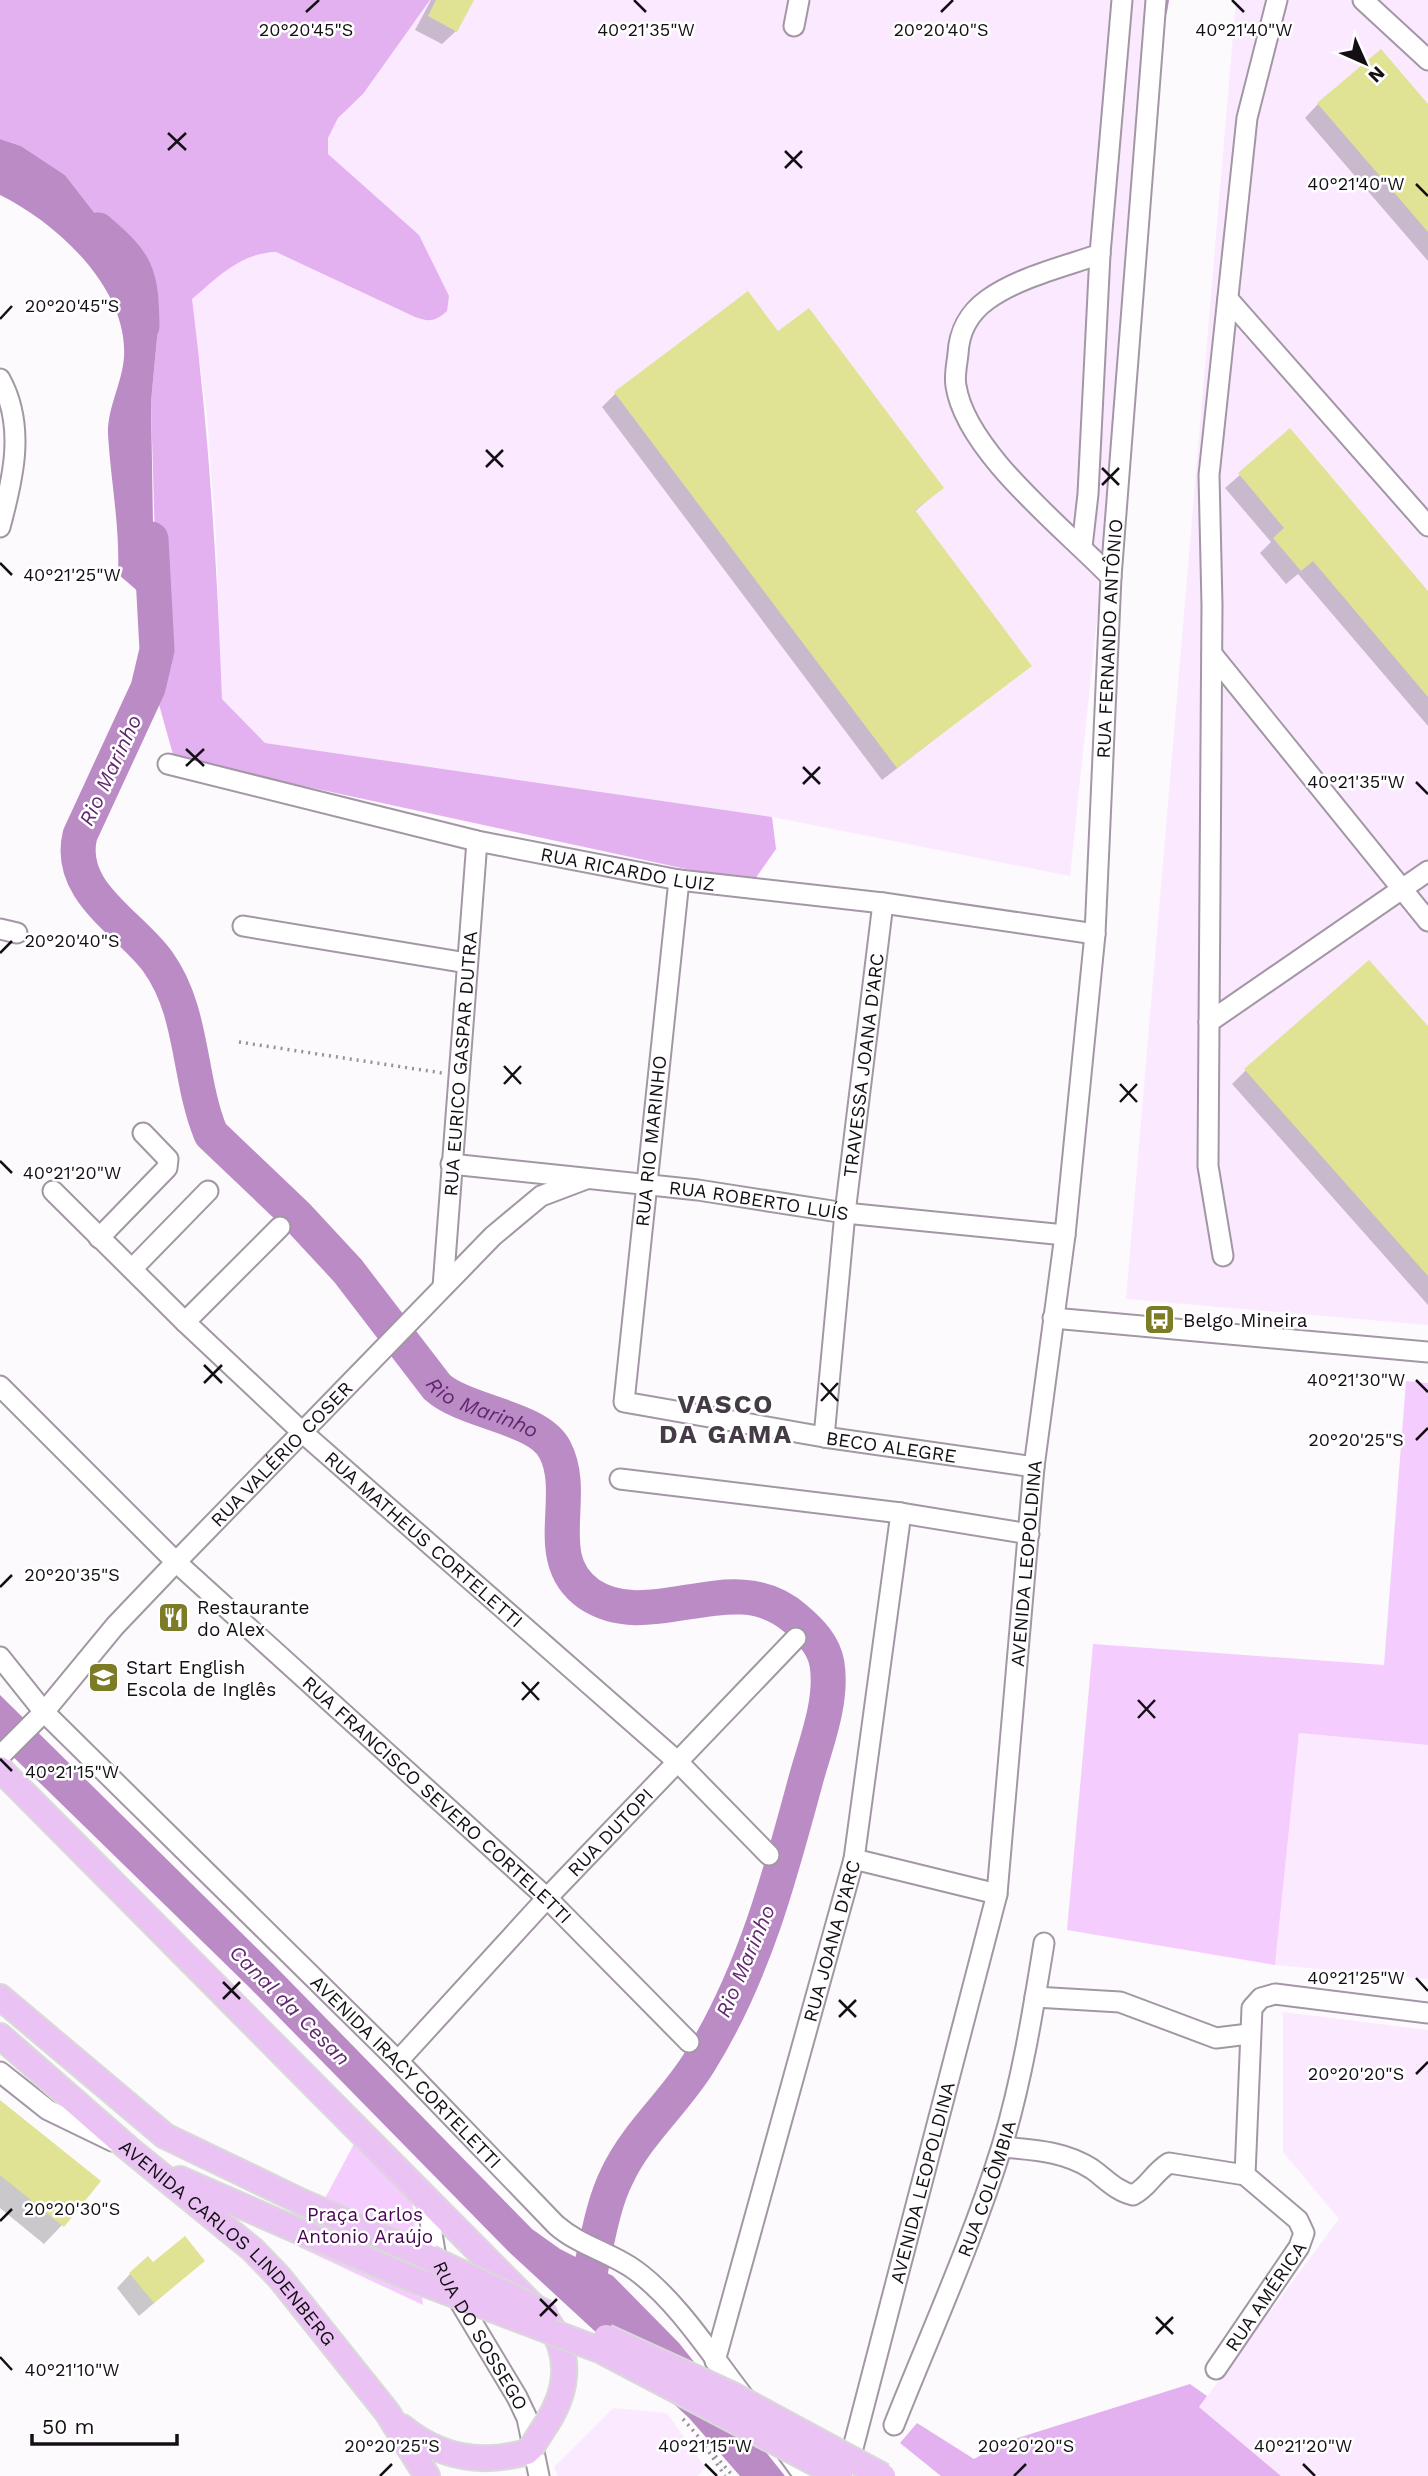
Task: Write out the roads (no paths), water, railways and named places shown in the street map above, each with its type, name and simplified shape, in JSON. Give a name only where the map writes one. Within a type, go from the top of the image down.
[{"type":"main road","points":[[1,1759],[426,2196],[529,2298],[556,2333],[565,2363],[562,2395],[529,2450],[519,2476]]},
{"type":"main road","name":"AVENIDA CARLOS LINDENBERG","points":[[0,1997],[165,2136],[300,2201],[733,2395],[883,2476]]},
{"type":"main road","name":"AVENIDA CARLOS LINDENBERG","points":[[0,2036],[271,2268],[387,2412],[427,2476]]},
{"type":"main road","points":[[128,2148],[164,2172],[285,2225],[415,2280],[602,2351],[841,2475]]},
{"type":"main road","points":[[387,2412],[416,2438],[451,2455],[489,2459],[529,2450]]},
{"type":"street","points":[[794,26],[799,0]]},
{"type":"street","points":[[1082,547],[1088,494],[1100,254],[1122,0]]},
{"type":"street","name":"RUA FERNANDO ANTÔNIO","points":[[1065,1235],[1095,934],[1111,577],[1156,0]]},
{"type":"street","points":[[1223,1256],[1208,1166],[1212,654],[1209,475],[1247,118],[1277,0]]},
{"type":"street","points":[[1363,0],[1428,60]]},
{"type":"street","points":[[1100,254],[1002,292],[973,313],[963,328],[958,346],[956,385],[967,419],[985,448],[1111,577]]},
{"type":"street","points":[[1228,299],[1428,526]]},
{"type":"street","points":[[0,379],[13,413],[15,441],[12,484],[0,527]]},
{"type":"street","points":[[1212,654],[1428,921]]},
{"type":"street","name":"RUA RICARDO LUIZ","points":[[168,764],[477,841],[679,880],[883,903],[1095,934]]},
{"type":"street","name":"RUA EURICO GASPAR DUTRA","points":[[443,1287],[457,1075],[477,841]]},
{"type":"street","points":[[1209,1022],[1428,871]]},
{"type":"street","name":"RUA RIO MARINHO","points":[[624,1402],[679,880]]},
{"type":"street","name":"TRAVESSA JOANA D'ARC","points":[[824,1437],[845,1213],[883,903]]},
{"type":"street","points":[[243,926],[467,963]]},
{"type":"street","points":[[99,1238],[167,1168],[168,1158],[143,1133]]},
{"type":"street","name":"RUA ROBERTO LUÍS","points":[[451,1164],[646,1185],[845,1213],[1065,1235]]},
{"type":"street","name":"RUA VALÉRIO COSER","points":[[1,1759],[115,1626],[522,1208],[541,1196],[586,1179]]},
{"type":"street","name":"RUA MATHEUS CORTELETTI","points":[[53,1191],[185,1322],[302,1432],[678,1762],[769,1855]]},
{"type":"street","points":[[132,1269],[208,1191]]},
{"type":"street","points":[[185,1322],[281,1227]]},
{"type":"street","name":"AVENIDA LEOPOLDINA","points":[[841,2475],[998,1894],[1034,1467],[1065,1235]]},
{"type":"street","points":[[1053,1318],[1428,1352]]},
{"type":"street","name":"RUA FRANCISCO SEVERO CORTELETTI","points":[[0,1386],[176,1562],[547,1898],[689,2042]]},
{"type":"street","name":"BECO ALEGRE","points":[[624,1402],[824,1437],[1034,1467]]},
{"type":"street","points":[[620,1479],[901,1513],[1029,1534]]},
{"type":"street","name":"RUA JOANA D'ARC","points":[[715,2361],[854,1859],[901,1513]]},
{"type":"street","name":"RUA DUTOPI","points":[[398,2062],[547,1898],[796,1638]]},
{"type":"street","name":"AVENIDA IRACY CORTELETTI","points":[[0,1657],[37,1719],[398,2062],[556,2225],[591,2248],[635,2270],[663,2295],[793,2462],[814,2476]]},
{"type":"street","points":[[854,1859],[998,1894]]},
{"type":"street","name":"RUA COLÔMBIA","points":[[894,2425],[947,2300],[1002,2147],[1044,1943]]},
{"type":"street","points":[[1002,2147],[1059,2153],[1090,2168],[1122,2193],[1133,2195],[1144,2189],[1153,2174],[1169,2163],[1245,2175],[1249,2034],[1252,2008],[1261,1998],[1275,1994],[1428,2013]]},
{"type":"street","points":[[1035,1997],[1120,2002],[1216,2038],[1249,2034]]},
{"type":"street","points":[[0,2072],[48,2110],[128,2148]]},
{"type":"street","name":"RUA AMÉRICA","points":[[1216,2369],[1299,2247],[1304,2233],[1298,2220],[1245,2175]]},
{"type":"street","name":"RUA DO SOSSEGO","points":[[426,2196],[435,2252],[467,2315],[527,2418],[539,2476]]},
{"type":"water","points":[[0,139],[21,146],[65,175],[125,252],[159,317],[151,402],[154,586],[141,594],[118,574],[117,522],[108,425],[123,367],[122,331],[102,283],[85,261],[44,222],[0,195]]},
{"type":"water","name":"Canal da Cesan","points":[[0,1695],[273,1964],[532,2229],[560,2249],[613,2276],[679,2343],[785,2476],[740,2476],[689,2418],[509,2252],[249,1987],[0,1744]]},
{"type":"waterway","points":[[1164,12],[1166,0]]},
{"type":"waterway","name":"Rio Marinho","points":[[98,230],[122,252],[135,271],[142,326]]},
{"type":"waterway","name":"Rio Marinho","points":[[151,539],[157,650],[148,688],[80,835],[78,855],[82,873],[91,890],[146,948],[170,981],[185,1024],[198,1091],[211,1134],[297,1216],[348,1271],[437,1387],[465,1403],[518,1422],[547,1439],[555,1450],[561,1468],[566,1563],[574,1580],[589,1594],[613,1605],[639,1608],[746,1597],[772,1604],[806,1628],[820,1645],[827,1664],[826,1707],[764,1924],[736,1994],[700,2061],[635,2146],[617,2176],[604,2212],[589,2277]]},
{"type":"place","name":"Belgo Mineira","points":[[1160,1320]]},
{"type":"place","name":"Restaurante do Alex","points":[[174,1618]]},
{"type":"place","name":"Start English Escola de Inglês","points":[[103,1678]]},
{"type":"district","name":"VASCO DA GAMA","points":[[726,1419]]},
{"type":"park label","name":"Praça Carlos Antonio Araújo","points":[[365,2225]]}]
